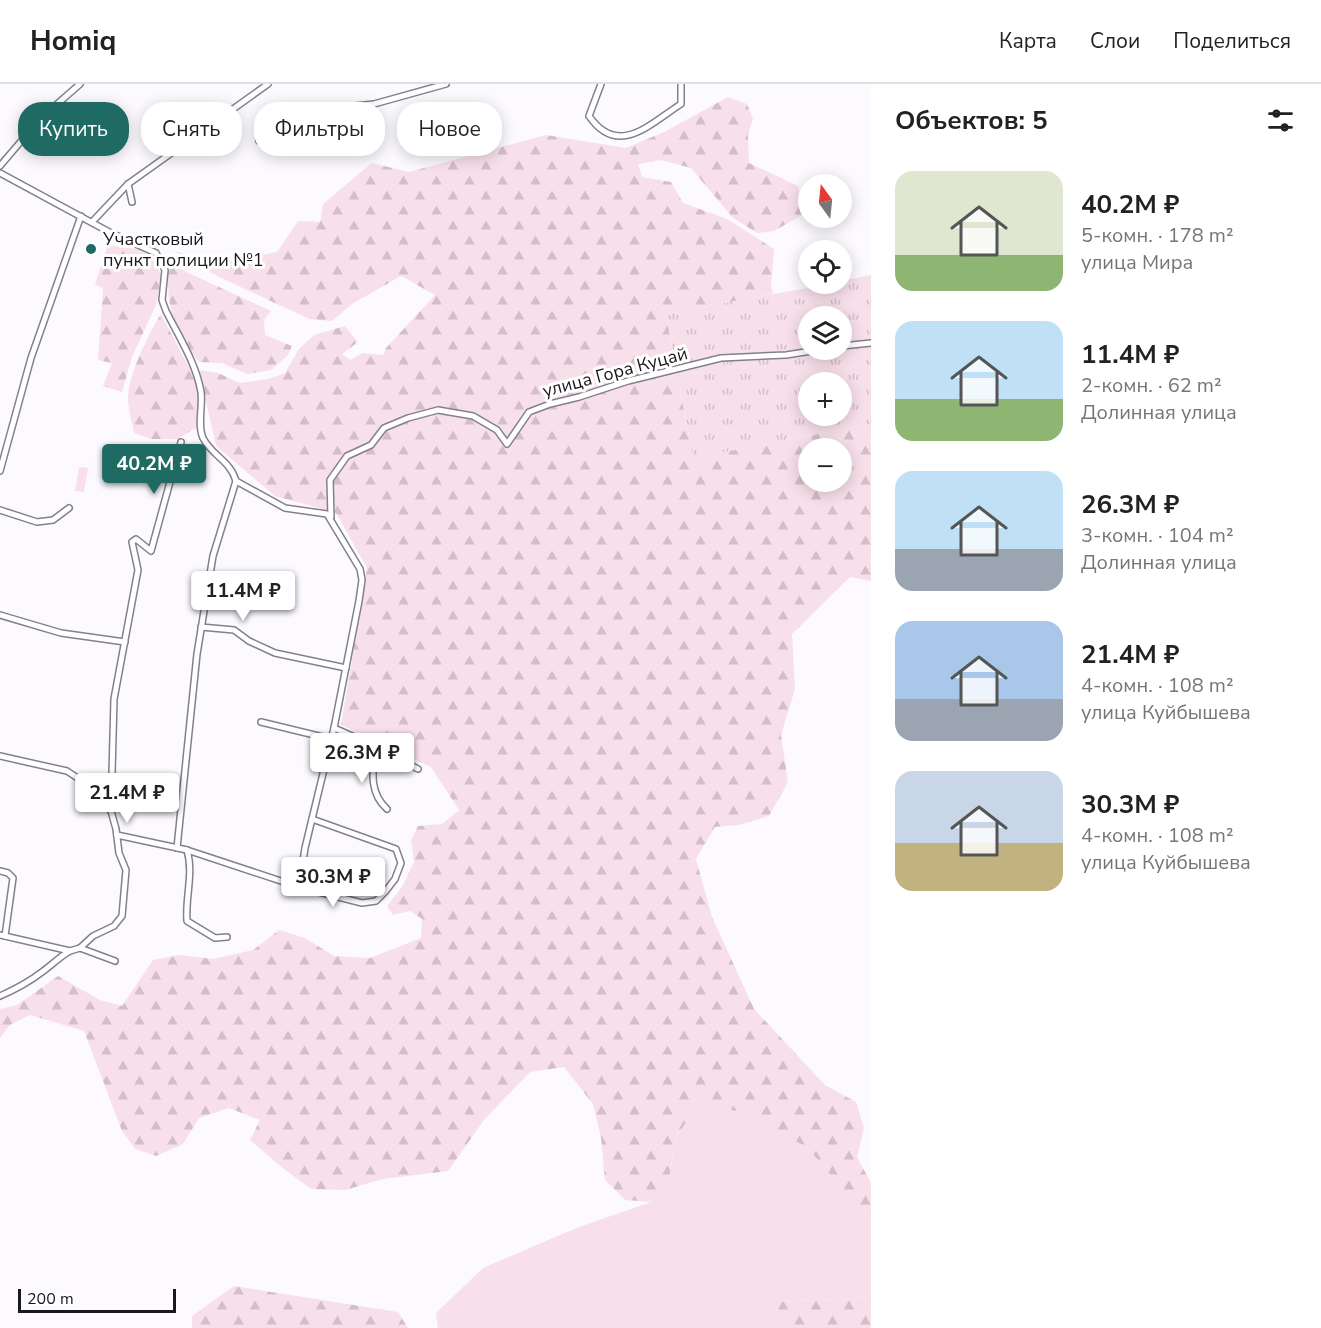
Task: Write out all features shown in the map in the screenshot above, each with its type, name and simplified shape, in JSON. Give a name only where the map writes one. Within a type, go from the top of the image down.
[{"type":"street","points":[[0,166],[40,119],[81,84]]},
{"type":"street","points":[[92,222],[128,184],[268,84]]},
{"type":"street","points":[[381,102],[446,84]]},
{"type":"street","points":[[600,84],[589,117],[595,126],[605,134],[614,137],[627,137],[681,104],[681,84]]},
{"type":"street","points":[[0,173],[156,253],[162,260],[165,270],[162,300],[197,376],[201,395],[202,436],[216,455],[233,469],[236,481],[213,556],[197,654],[177,848]]},
{"type":"street","points":[[128,184],[132,202]]},
{"type":"street","points":[[0,471],[31,358],[81,216]]},
{"type":"street","points":[[852,345],[871,343]]},
{"type":"street","name":"улица Гора Куцай","points":[[331,519],[330,480],[347,456],[371,445],[384,428],[408,418],[438,410],[473,416],[496,429],[507,444],[530,412],[550,404],[628,381],[721,358],[798,353]]},
{"type":"street","points":[[0,996],[20,987],[45,970],[60,956],[80,948],[93,936],[114,926],[122,916],[126,870],[119,854],[111,811],[114,699],[138,570],[132,542],[136,539],[151,551],[181,442]]},
{"type":"street","points":[[236,481],[285,508],[327,514],[360,569],[362,579],[334,728],[305,848],[299,887]]},
{"type":"street","points":[[0,510],[37,522],[53,520],[69,508]]},
{"type":"street","points":[[0,615],[61,633],[125,642]]},
{"type":"street","points":[[201,627],[234,630],[249,641],[275,653],[346,668]]},
{"type":"street","points":[[261,722],[331,739]]},
{"type":"street","points":[[334,728],[375,746],[418,769]]},
{"type":"street","points":[[375,746],[373,789],[379,802],[387,809]]},
{"type":"street","points":[[0,756],[67,771],[82,781],[111,811]]},
{"type":"street","points":[[117,835],[187,850],[299,887],[362,903],[376,901],[395,879],[401,863],[396,849],[312,819]]},
{"type":"street","points":[[187,850],[191,862],[186,909],[187,921],[215,938],[227,937]]},
{"type":"street","points":[[0,872],[8,873],[13,878],[3,936],[70,951]]},
{"type":"street","points":[[80,948],[115,961]]},
{"type":"green space","points":[[728,97],[747,104],[753,119],[748,135],[749,163],[798,186],[798,217],[774,231],[757,233],[733,218],[691,168],[661,160],[638,164],[642,177],[671,182],[683,203],[727,219],[774,249],[771,287],[773,294],[666,314],[693,458],[871,424],[871,581],[850,577],[792,634],[795,689],[781,735],[788,782],[769,816],[739,825],[715,827],[696,859],[712,917],[754,1009],[825,1085],[856,1102],[864,1128],[857,1157],[871,1183],[871,1223],[808,1148],[744,1113],[701,1103],[676,1136],[670,1174],[651,1202],[625,1200],[605,1180],[601,1138],[593,1104],[564,1067],[530,1072],[484,1120],[448,1171],[383,1179],[345,1190],[311,1189],[250,1140],[260,1120],[229,1108],[199,1118],[183,1144],[156,1156],[135,1149],[122,1131],[84,1031],[30,1015],[10,1025],[0,1038],[0,1009],[17,1005],[58,976],[100,1000],[122,1006],[153,960],[179,955],[213,959],[253,950],[279,930],[305,938],[334,956],[370,958],[421,938],[422,919],[410,911],[393,915],[387,906],[402,887],[414,862],[411,840],[418,826],[442,824],[459,810],[431,767],[341,725],[367,568],[336,513],[275,496],[216,446],[199,370],[218,373],[240,383],[268,379],[285,373],[299,349],[314,335],[345,326],[358,342],[342,354],[350,360],[363,353],[383,355],[386,348],[435,295],[401,276],[352,304],[332,321],[309,319],[219,277],[174,251],[220,263],[277,252],[298,221],[320,222],[323,204],[372,163],[409,172],[468,156],[502,156],[502,147],[546,135],[626,148],[664,132]]},
{"type":"green space","points":[[108,245],[136,249],[155,258],[161,276],[156,305],[132,357],[122,392],[103,386],[112,363],[98,360],[103,289],[95,284]]},
{"type":"green space","points":[[169,264],[271,311],[264,320],[265,335],[292,346],[288,355],[271,370],[247,374],[222,363],[200,362],[183,341],[173,317],[168,291]]},
{"type":"green space","points":[[871,275],[871,424],[693,458],[666,314],[798,290],[798,294],[852,294],[852,279]]},
{"type":"green space","points":[[161,314],[191,371],[199,396],[197,427],[178,439],[151,439],[134,433],[128,405],[128,392],[134,369]]},
{"type":"green space","points":[[79,467],[88,468],[84,492],[75,491]]},
{"type":"green space","points":[[701,1103],[744,1113],[809,1148],[871,1223],[871,1297],[780,1302],[773,1328],[438,1328],[436,1313],[483,1268],[579,1227],[651,1202],[670,1174],[676,1136]]},
{"type":"green space","points":[[234,1286],[398,1312],[408,1328],[192,1328],[192,1316]]},
{"type":"green space","points":[[871,1297],[871,1328],[773,1328],[780,1302]]},
{"type":"place","name":"Участковый пункт полиции №1","points":[[91,249]]}]
